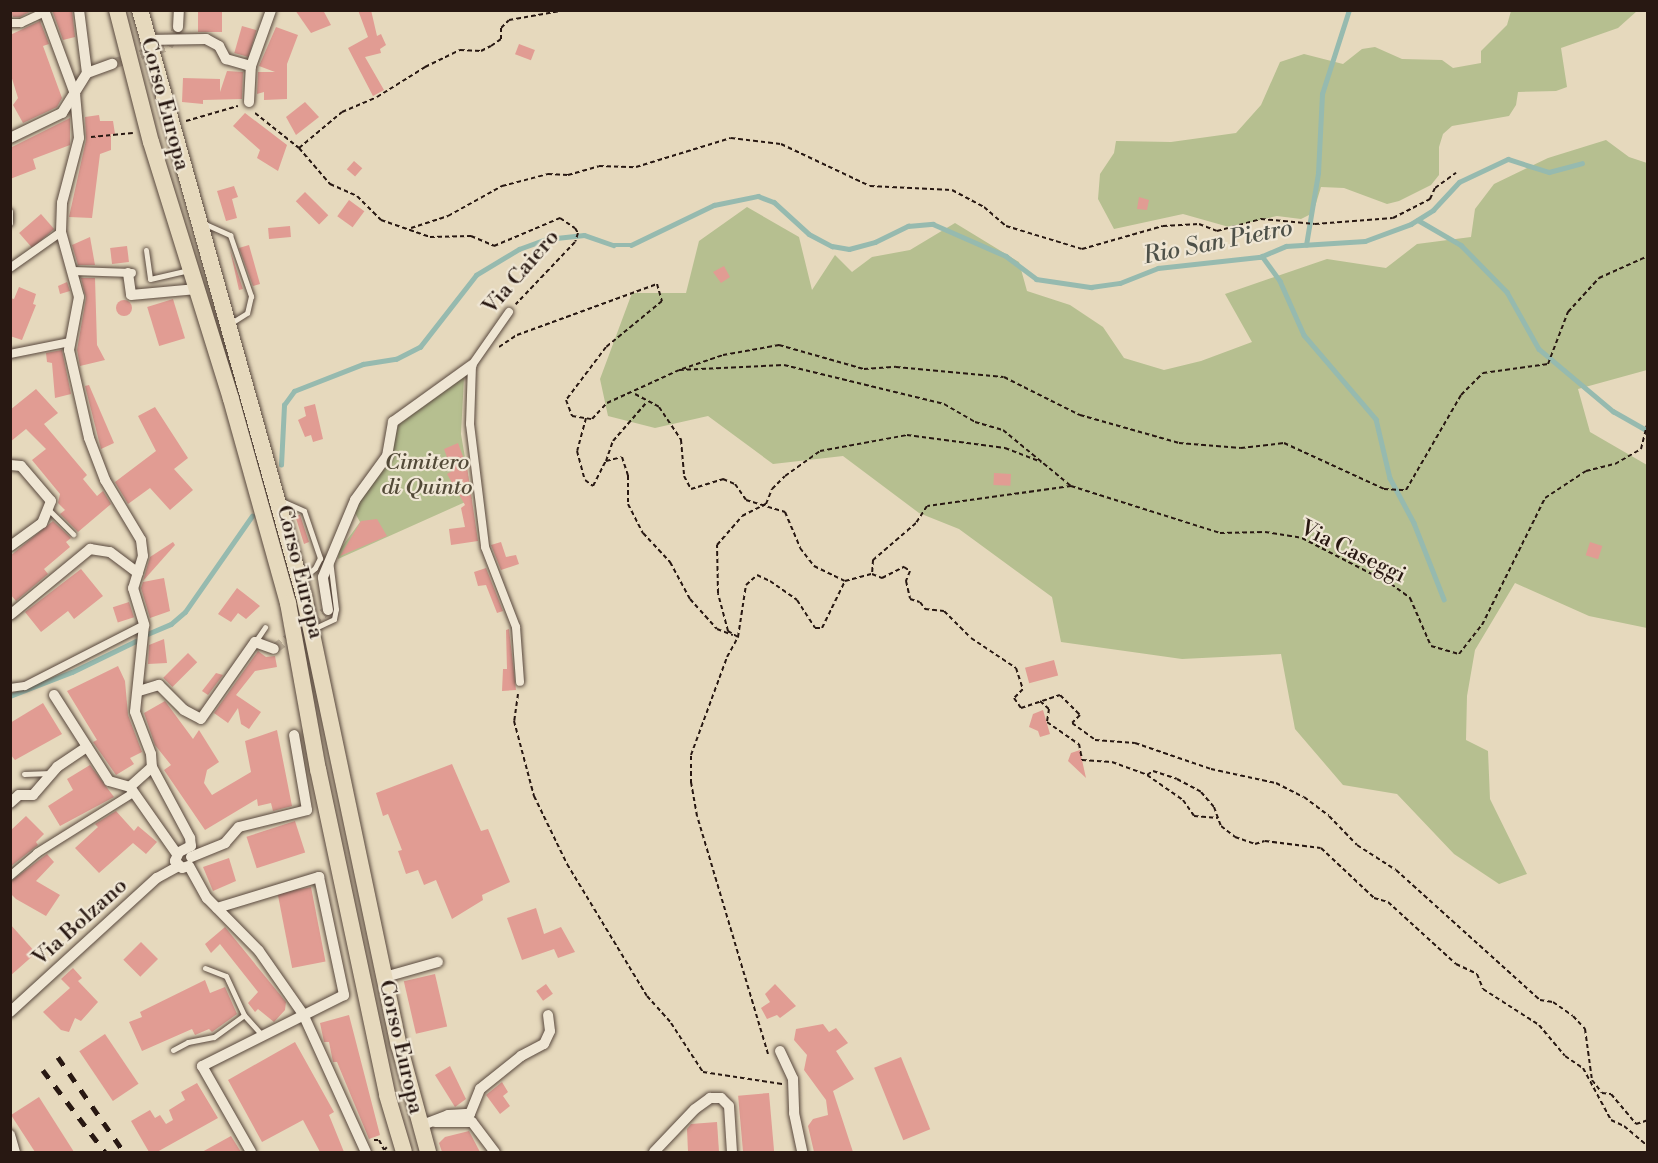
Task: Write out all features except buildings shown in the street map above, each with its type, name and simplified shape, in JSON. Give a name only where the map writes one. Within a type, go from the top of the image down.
[{"type":"main road","name":"Corso Europa","points":[[117,10],[151,142],[214,344],[288,603],[318,769],[397,1133],[404,1152]]},
{"type":"main road","name":"Corso Europa","points":[[140,10],[146,40],[300,580],[385,977],[425,1124],[429,1152]]},
{"type":"street","points":[[10,138],[62,113],[87,73],[79,10]]},
{"type":"street","points":[[178,27],[179,10]]},
{"type":"street","points":[[249,102],[251,66],[271,10]]},
{"type":"street","points":[[10,23],[21,23],[44,11],[75,94],[80,138],[62,203],[61,232],[80,297],[79,315],[70,342],[89,438],[105,480],[141,540],[143,556],[133,588],[144,625],[140,691],[135,712],[151,754],[152,767],[190,838],[190,846],[184,859]]},
{"type":"street","points":[[146,40],[206,39],[219,46],[226,58],[251,66]]},
{"type":"street","points":[[87,73],[112,64]]},
{"type":"street","points":[[10,268],[61,232]]},
{"type":"street","points":[[73,271],[130,273],[131,295],[197,289]]},
{"type":"street","name":"Via Caiero","points":[[472,365],[509,312]]},
{"type":"street","points":[[10,354],[70,342]]},
{"type":"street","points":[[328,610],[322,581],[355,500],[387,456],[393,422],[472,365]]},
{"type":"street","points":[[472,365],[470,424],[485,547],[516,627],[520,682]]},
{"type":"street","points":[[10,465],[21,466],[51,501],[50,511],[42,523],[10,546]]},
{"type":"street","points":[[10,615],[90,549],[110,552],[138,573]]},
{"type":"street","points":[[10,688],[25,686],[144,625]]},
{"type":"street","points":[[140,691],[159,685],[166,694],[201,719],[255,642],[274,649]]},
{"type":"street","points":[[54,695],[109,781],[131,790],[184,859],[207,898],[259,951],[303,1014],[364,1148]]},
{"type":"street","name":"Via Bolzano","points":[[10,1012],[157,878],[184,859],[225,843],[239,827],[308,810],[294,735]]},
{"type":"street","points":[[10,803],[19,795],[33,795],[51,773],[87,747]]},
{"type":"street","points":[[10,876],[37,853],[131,790],[152,767]]},
{"type":"street","points":[[218,908],[319,876],[344,995],[202,1066],[251,1152]]},
{"type":"street","points":[[385,977],[438,962]]},
{"type":"street","name":"Corso Europa","points":[[425,1124],[448,1115],[471,1114],[480,1089],[521,1056],[544,1044],[550,1031],[548,1016]]},
{"type":"street","points":[[780,1051],[793,1079],[794,1113],[802,1152]]},
{"type":"street","points":[[654,1152],[695,1109],[710,1098],[722,1098],[729,1106],[732,1152]]},
{"type":"street","name":"Corso Europa","points":[[425,1124],[472,1122],[495,1152]]},
{"type":"street","points":[[10,1136],[15,1152]]},
{"type":"lane","points":[[10,211],[10,223]]},
{"type":"lane","points":[[198,222],[230,235],[252,296],[247,313],[229,333]]},
{"type":"lane","points":[[146,250],[150,279],[191,269]]},
{"type":"lane","name":"Corso Europa","points":[[278,499],[304,511],[320,558],[315,568],[300,580]]},
{"type":"lane","points":[[50,511],[73,534]]},
{"type":"lane","points":[[312,630],[334,619],[336,609],[334,569],[330,558]]},
{"type":"lane","points":[[255,642],[265,627]]},
{"type":"lane","points":[[24,774],[51,773]]},
{"type":"lane","points":[[205,968],[226,976],[244,1015],[262,1035]]},
{"type":"lane","points":[[173,1050],[188,1042],[214,1038],[244,1015]]},
{"type":"path","points":[[299,148],[342,112],[377,97],[425,67],[460,51],[481,51],[491,46],[501,39],[501,28],[509,20],[566,10]]},
{"type":"path","points":[[176,142],[188,137],[186,120],[249,102]]},
{"type":"path","name":"Via Caiero","points":[[249,102],[257,117],[299,148],[330,184],[357,196],[381,220],[411,228],[430,237],[471,236],[494,246],[560,218],[575,228],[579,233],[575,243],[541,274],[509,312]]},
{"type":"path","points":[[80,138],[133,133]]},
{"type":"path","points":[[411,228],[448,216],[502,186],[548,174],[568,175],[599,166],[636,167],[731,138],[781,144],[870,186],[952,190],[984,207],[1005,226],[1082,249],[1163,226],[1199,224],[1217,231],[1269,218],[1315,224],[1393,218],[1430,199],[1435,188],[1456,173]]},
{"type":"path","points":[[494,350],[517,334],[619,301],[646,285],[657,284],[662,301],[606,347],[566,400],[572,416],[586,418],[596,415],[607,403],[634,393],[679,370],[723,354],[778,345],[864,369],[896,367],[1004,377],[1080,415],[1179,443],[1240,448],[1284,443],[1384,489],[1406,490],[1461,395],[1483,373],[1548,364],[1568,312],[1599,278],[1647,256]]},
{"type":"path","points":[[679,370],[784,365],[944,404],[975,422],[1003,430],[1071,486]]},
{"type":"path","points":[[634,393],[659,407],[681,440],[684,476],[690,489],[723,480],[735,484],[746,500],[785,512],[800,548],[814,566],[845,581],[872,574],[882,578],[904,567],[910,571],[906,581],[910,599],[920,602],[925,609],[944,611],[971,638],[1016,668],[1023,689],[1014,698],[1021,708],[1039,700],[1060,695],[1080,714],[1072,723],[1095,740],[1135,743],[1211,769],[1276,783],[1304,797],[1357,845],[1396,870],[1540,1000],[1553,1002],[1573,1016],[1585,1029],[1592,1080],[1602,1093],[1611,1095],[1636,1124],[1647,1120]]},
{"type":"path","points":[[586,418],[577,451],[585,480],[593,486],[613,441],[647,402]]},
{"type":"path","name":"Via Caseggi","points":[[1071,486],[1220,533],[1265,532],[1302,538],[1391,584],[1410,598],[1431,646],[1459,654],[1482,625],[1545,498],[1586,471],[1615,464],[1641,449],[1647,422]]},
{"type":"path","points":[[738,637],[728,631],[718,593],[717,545],[742,516],[765,504],[772,489],[785,476],[820,451],[907,435],[1005,448],[1045,463]]},
{"type":"path","points":[[606,461],[622,457],[628,475],[628,504],[643,533],[670,562],[690,598],[717,629],[738,637]]},
{"type":"path","points":[[872,574],[873,560],[916,524],[927,506],[1071,486]]},
{"type":"path","points":[[769,1056],[691,783],[691,755],[727,657],[738,637],[746,585],[757,575],[797,600],[815,628],[822,628],[845,581]]},
{"type":"path","points":[[520,682],[514,721],[534,796],[567,864],[647,996],[671,1023],[703,1072],[782,1083]]},
{"type":"path","points":[[1039,700],[1048,709],[1047,722],[1079,744],[1082,760],[1112,762],[1147,775],[1172,790],[1194,816],[1218,818]]},
{"type":"path","points":[[1147,775],[1153,771],[1201,792],[1221,826],[1235,837],[1255,844],[1264,841],[1321,848],[1374,898],[1388,902],[1456,964],[1477,974],[1483,988],[1539,1025],[1565,1056],[1583,1068],[1611,1120],[1647,1146]]},
{"type":"path","points":[[779,1072],[783,1090]]},
{"type":"path","points":[[364,1148],[378,1139],[384,1150],[385,1137],[397,1133]]},
{"type":"green space","points":[[1511,11],[1637,11],[1618,28],[1561,48],[1567,87],[1556,91],[1518,92],[1516,105],[1509,116],[1452,126],[1443,134],[1439,147],[1439,175],[1431,185],[1399,201],[1387,204],[1344,188],[1321,187],[1313,213],[1301,219],[1277,216],[1229,227],[1183,214],[1114,229],[1098,199],[1100,174],[1114,153],[1116,141],[1171,142],[1236,133],[1261,105],[1280,62],[1304,54],[1343,64],[1362,49],[1375,47],[1402,59],[1442,60],[1453,68],[1481,63],[1481,51],[1507,25]]},
{"type":"green space","points":[[1606,140],[1629,157],[1647,163],[1647,370],[1578,389],[1590,432],[1647,465],[1647,628],[1589,616],[1515,583],[1475,650],[1467,696],[1466,740],[1488,751],[1490,799],[1527,874],[1499,884],[1454,854],[1397,794],[1343,785],[1295,729],[1281,654],[1182,659],[1061,642],[1052,597],[959,529],[919,513],[843,456],[773,464],[708,416],[655,428],[608,416],[600,379],[632,293],[686,293],[699,241],[747,207],[799,237],[812,290],[835,255],[852,272],[872,257],[910,250],[955,223],[1019,262],[1027,291],[1070,305],[1103,327],[1124,358],[1164,370],[1201,361],[1252,342],[1225,294],[1327,259],[1386,268],[1417,244],[1471,237],[1475,209],[1494,184],[1548,158]]},
{"type":"green space","name":"Cimitero di Quinto","points":[[464,377],[461,434],[472,499],[338,559],[339,551],[360,522],[353,509],[389,463],[398,425]]},
{"type":"waterway","points":[[1306,245],[1318,173],[1322,94],[1349,10]]},
{"type":"waterway","name":"Rio San Pietro","points":[[281,465],[284,405],[294,391],[363,364],[396,359],[420,347],[476,275],[519,249],[547,239],[584,235],[613,245],[631,245],[714,205],[758,196],[774,202],[809,234],[832,246],[849,249],[875,242],[908,226],[933,224],[1006,256],[1036,279],[1091,287],[1120,283],[1158,268],[1260,257],[1286,246],[1365,241],[1411,224],[1433,210],[1459,182],[1508,159],[1549,172],[1582,163]]},
{"type":"waterway","points":[[1418,220],[1461,245],[1507,292],[1539,349],[1613,411],[1648,431]]},
{"type":"waterway","points":[[1262,256],[1280,281],[1304,335],[1376,419],[1390,478],[1414,523],[1444,599]]},
{"type":"waterway","points":[[145,635],[171,624],[185,612],[252,516]]},
{"type":"waterway","name":"Rio San Pietro","points":[[10,696],[72,672],[136,641]]},
{"type":"tunnel","points":[[112,64],[168,46],[178,27]]},
{"type":"tunnel","points":[[274,649],[328,610]]},
{"type":"railway","points":[[58,1057],[124,1152]]},
{"type":"railway","points":[[43,1070],[105,1152]]}]
